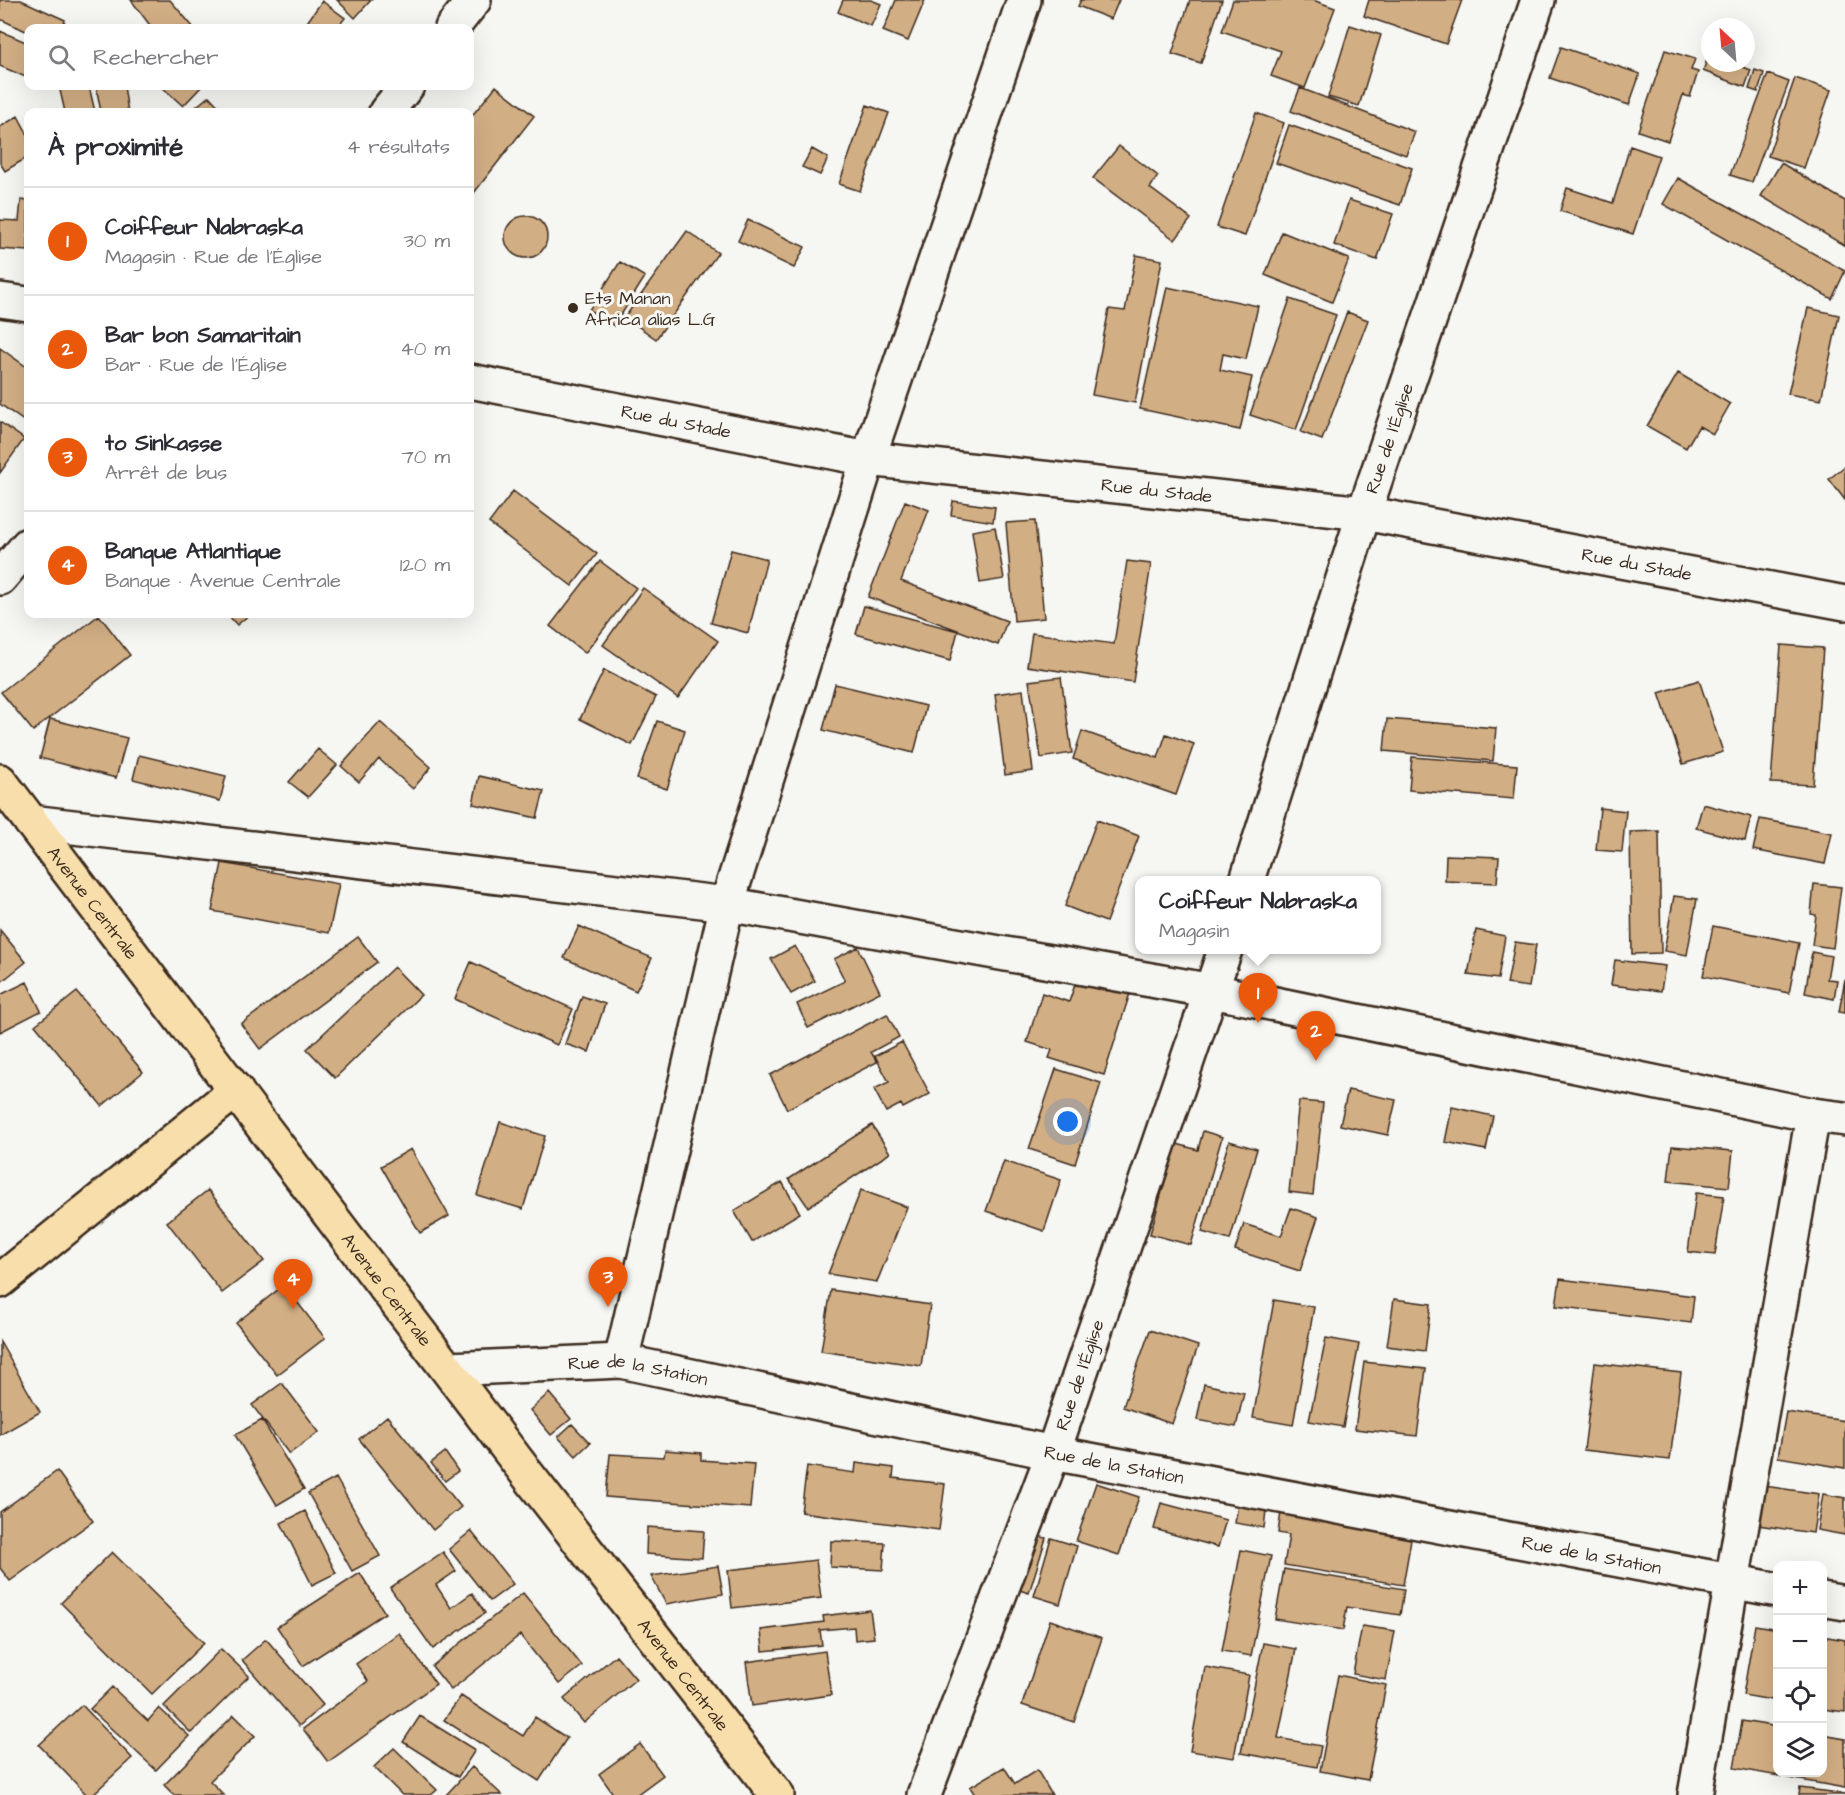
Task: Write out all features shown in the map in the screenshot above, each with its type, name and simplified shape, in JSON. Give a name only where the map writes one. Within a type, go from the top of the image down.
[{"type":"main road","name":"Avenue Centrale","points":[[0,781],[527,1474],[777,1795]]},
{"type":"main road","points":[[0,1281],[236,1090]]},
{"type":"street","points":[[455,24],[474,0]]},
{"type":"street","points":[[621,1361],[727,904],[868,459],[1024,0]]},
{"type":"street","name":"Rue de l'Église","points":[[1248,876],[1364,513],[1538,0]]},
{"type":"street","points":[[389,108],[404,90]]},
{"type":"street","points":[[0,300],[24,303]]},
{"type":"street","name":"Rue du Stade","points":[[474,382],[868,459],[1364,513],[1845,603]]},
{"type":"street","points":[[0,578],[24,550]]},
{"type":"street","points":[[32,822],[727,904],[1212,991],[1813,1115],[1845,1119]]},
{"type":"street","name":"Rue de l'Église","points":[[924,1795],[1053,1453],[1224,954]]},
{"type":"street","points":[[1695,1795],[1813,1115]]},
{"type":"street","name":"Rue de la Station","points":[[449,1369],[621,1361],[1053,1453],[1773,1589]]},
{"type":"street","points":[[1827,1600],[1845,1603]]},
{"type":"building","points":[[0,0],[21,0],[65,20],[64,24],[24,24],[24,30],[0,19]]},
{"type":"building","points":[[131,0],[170,0],[191,24],[149,24]]},
{"type":"building","points":[[337,0],[371,0],[355,18]]},
{"type":"building","points":[[843,0],[871,0],[881,4],[871,26],[838,12]]},
{"type":"building","points":[[896,0],[925,0],[908,41],[883,31]]},
{"type":"building","points":[[1081,0],[1119,0],[1111,19],[1078,6]]},
{"type":"building","points":[[1190,0],[1222,0],[1201,63],[1172,54]]},
{"type":"building","points":[[1233,0],[1313,0],[1335,8],[1305,88],[1271,76],[1281,51],[1222,31]]},
{"type":"building","points":[[1369,0],[1462,0],[1446,44],[1364,16]]},
{"type":"building","points":[[322,1],[345,18],[340,24],[306,24]]},
{"type":"building","points":[[1350,25],[1381,35],[1359,106],[1328,97]]},
{"type":"building","points":[[0,31],[24,41],[24,76],[0,66]]},
{"type":"building","points":[[1561,47],[1640,74],[1629,105],[1550,78]]},
{"type":"building","points":[[1665,50],[1695,59],[1691,70],[1698,72],[1690,97],[1683,95],[1668,141],[1638,131]]},
{"type":"building","points":[[1755,70],[1764,73],[1758,92],[1749,89]]},
{"type":"building","points":[[1706,72],[1750,72],[1745,87]]},
{"type":"building","points":[[1768,74],[1789,82],[1752,182],[1730,175]]},
{"type":"building","points":[[1795,78],[1831,90],[1804,168],[1768,156]]},
{"type":"building","points":[[496,86],[534,116],[474,193],[474,113]]},
{"type":"building","points":[[1300,88],[1415,132],[1406,155],[1291,111]]},
{"type":"building","points":[[60,90],[90,90],[94,108],[64,108]]},
{"type":"building","points":[[97,90],[125,90],[127,108],[100,108]]},
{"type":"building","points":[[165,90],[198,90],[183,106]]},
{"type":"building","points":[[209,96],[220,108],[195,108]]},
{"type":"building","points":[[867,105],[889,113],[860,191],[839,184]]},
{"type":"building","points":[[1256,113],[1284,123],[1245,236],[1217,227]]},
{"type":"building","points":[[18,116],[24,127],[24,159],[5,171],[0,163],[0,127]]},
{"type":"building","points":[[1289,125],[1412,168],[1400,205],[1276,163]]},
{"type":"building","points":[[1119,146],[1158,176],[1150,188],[1191,219],[1175,240],[1093,178]]},
{"type":"building","points":[[1630,146],[1659,156],[1633,234],[1560,211],[1567,188],[1613,203]]},
{"type":"building","points":[[812,149],[828,158],[820,175],[802,167]]},
{"type":"building","points":[[1781,163],[1845,201],[1845,246],[1761,196]]},
{"type":"building","points":[[1678,178],[1845,271],[1832,299],[1663,204]]},
{"type":"building","points":[[21,200],[24,200],[24,251],[0,249],[0,220],[19,221]]},
{"type":"building","points":[[1349,200],[1393,214],[1377,260],[1334,245]]},
{"type":"building","points":[[526,216],[534,217],[541,222],[546,229],[546,245],[541,252],[534,257],[526,258],[518,257],[511,252],[506,245],[505,237],[506,229],[511,222],[518,217]]},
{"type":"building","points":[[748,220],[805,247],[794,268],[738,241]]},
{"type":"building","points":[[687,231],[718,253],[656,339],[625,317]]},
{"type":"building","points":[[1282,232],[1349,259],[1332,302],[1265,275]]},
{"type":"building","points":[[1136,255],[1162,260],[1135,403],[1092,395],[1109,309],[1125,311]]},
{"type":"building","points":[[620,262],[645,277],[614,326],[589,310]]},
{"type":"building","points":[[1167,287],[1258,306],[1246,359],[1223,354],[1220,370],[1252,377],[1240,430],[1140,409]]},
{"type":"building","points":[[1290,299],[1336,315],[1296,430],[1250,415]]},
{"type":"building","points":[[1808,308],[1839,315],[1821,400],[1788,394]]},
{"type":"building","points":[[1347,312],[1368,320],[1322,440],[1301,432]]},
{"type":"building","points":[[0,348],[24,365],[24,421],[0,404]]},
{"type":"building","points":[[1678,373],[1730,404],[1713,434],[1699,426],[1686,448],[1647,426]]},
{"type":"building","points":[[0,422],[24,439],[0,473]]},
{"type":"building","points":[[1845,466],[1845,500],[1829,479]]},
{"type":"building","points":[[513,491],[597,554],[572,586],[489,523]]},
{"type":"building","points":[[905,501],[929,510],[901,581],[1007,621],[998,645],[868,597]]},
{"type":"building","points":[[953,501],[995,507],[993,522],[951,515]]},
{"type":"building","points":[[1035,521],[1044,618],[1014,621],[1006,523]]},
{"type":"building","points":[[995,527],[1004,579],[980,583],[972,531]]},
{"type":"building","points":[[731,550],[767,559],[748,633],[711,623]]},
{"type":"building","points":[[600,561],[636,588],[585,653],[550,626]]},
{"type":"building","points":[[1127,561],[1151,564],[1133,682],[1027,666],[1032,633],[1114,644]]},
{"type":"building","points":[[643,588],[718,641],[678,698],[603,645]]},
{"type":"building","points":[[864,606],[958,631],[950,661],[856,634]]},
{"type":"building","points":[[95,618],[101,618],[130,655],[33,731],[1,692]]},
{"type":"building","points":[[231,618],[245,618],[237,625]]},
{"type":"building","points":[[1781,645],[1823,648],[1813,785],[1771,783]]},
{"type":"building","points":[[604,670],[656,697],[632,745],[580,719]]},
{"type":"building","points":[[1061,677],[1072,753],[1041,758],[1029,681]]},
{"type":"building","points":[[1699,680],[1723,752],[1683,764],[1659,693]]},
{"type":"building","points":[[835,684],[926,706],[914,753],[823,730]]},
{"type":"building","points":[[1023,690],[1033,771],[1005,775],[995,694]]},
{"type":"building","points":[[50,719],[127,738],[116,778],[40,758]]},
{"type":"building","points":[[1387,719],[1496,728],[1493,761],[1384,751]]},
{"type":"building","points":[[657,721],[685,730],[667,789],[637,779]]},
{"type":"building","points":[[380,722],[431,767],[413,789],[379,759],[359,782],[341,766]]},
{"type":"building","points":[[1082,731],[1158,758],[1166,734],[1194,744],[1176,795],[1073,759]]},
{"type":"building","points":[[318,749],[337,765],[308,797],[289,782]]},
{"type":"building","points":[[139,755],[226,776],[220,801],[133,779]]},
{"type":"building","points":[[1412,757],[1517,765],[1514,799],[1409,790]]},
{"type":"building","points":[[479,776],[544,791],[537,818],[473,804]]},
{"type":"building","points":[[1703,804],[1751,817],[1745,841],[1696,828]]},
{"type":"building","points":[[1600,808],[1626,811],[1622,852],[1596,850]]},
{"type":"building","points":[[1760,819],[1832,833],[1825,864],[1753,850]]},
{"type":"building","points":[[1097,820],[1139,836],[1106,922],[1065,906]]},
{"type":"building","points":[[1659,831],[1661,953],[1632,954],[1630,832]]},
{"type":"building","points":[[1446,855],[1499,857],[1497,883],[1445,881]]},
{"type":"building","points":[[222,863],[339,884],[329,933],[212,911]]},
{"type":"building","points":[[1814,884],[1841,887],[1833,948],[1812,945],[1816,915],[1811,914]]},
{"type":"building","points":[[1674,896],[1697,899],[1687,955],[1664,951]]},
{"type":"building","points":[[579,926],[652,958],[636,991],[564,958]]},
{"type":"building","points":[[1713,926],[1799,943],[1789,993],[1703,976]]},
{"type":"building","points":[[0,930],[26,962],[0,983]]},
{"type":"building","points":[[1476,930],[1505,936],[1498,979],[1468,975]]},
{"type":"building","points":[[358,937],[377,962],[260,1049],[241,1024]]},
{"type":"building","points":[[1515,942],[1536,945],[1529,987],[1507,984]]},
{"type":"building","points":[[795,946],[815,981],[791,994],[771,959]]},
{"type":"building","points":[[858,947],[880,992],[808,1028],[797,1004],[845,981],[834,959]]},
{"type":"building","points":[[1812,952],[1831,956],[1827,979],[1837,980],[1834,999],[1805,993]]},
{"type":"building","points":[[1615,960],[1665,966],[1661,991],[1611,985]]},
{"type":"building","points":[[471,962],[573,1009],[557,1045],[455,999]]},
{"type":"building","points":[[394,967],[421,995],[335,1078],[307,1049]]},
{"type":"building","points":[[1079,973],[1131,990],[1104,1075],[1049,1058],[1052,1050],[1027,1042],[1042,993],[1069,1002]]},
{"type":"building","points":[[1845,979],[1845,1013],[1839,1012]]},
{"type":"building","points":[[27,982],[41,1011],[0,1032],[0,995]]},
{"type":"building","points":[[77,992],[143,1072],[102,1106],[35,1025]]},
{"type":"building","points":[[582,996],[605,1004],[589,1052],[565,1044]]},
{"type":"building","points":[[887,1014],[899,1037],[871,1052],[877,1062],[787,1109],[770,1075]]},
{"type":"building","points":[[902,1042],[930,1094],[903,1108],[901,1104],[886,1112],[874,1089],[889,1082],[875,1056]]},
{"type":"building","points":[[1056,1069],[1101,1083],[1075,1164],[1029,1149]]},
{"type":"building","points":[[1348,1090],[1396,1100],[1388,1135],[1340,1125]]},
{"type":"building","points":[[1299,1101],[1323,1103],[1313,1195],[1289,1192]]},
{"type":"building","points":[[1452,1107],[1493,1116],[1486,1150],[1445,1142]]},
{"type":"building","points":[[500,1122],[545,1136],[523,1209],[477,1195]]},
{"type":"building","points":[[872,1125],[890,1153],[808,1207],[789,1179]]},
{"type":"building","points":[[1203,1131],[1222,1137],[1191,1245],[1150,1234],[1171,1160],[1165,1158],[1170,1142],[1198,1150]]},
{"type":"building","points":[[1229,1141],[1257,1149],[1230,1240],[1202,1232]]},
{"type":"building","points":[[1672,1146],[1733,1151],[1729,1187],[1668,1181]]},
{"type":"building","points":[[411,1149],[449,1216],[420,1233],[381,1166]]},
{"type":"building","points":[[1004,1161],[1061,1180],[1044,1231],[986,1211]]},
{"type":"building","points":[[782,1182],[800,1213],[752,1242],[734,1211]]},
{"type":"building","points":[[208,1190],[264,1261],[222,1293],[167,1222]]},
{"type":"building","points":[[861,1190],[907,1207],[877,1282],[828,1274]]},
{"type":"building","points":[[1696,1193],[1724,1196],[1715,1255],[1688,1252]]},
{"type":"building","points":[[1291,1208],[1318,1217],[1300,1271],[1235,1250],[1244,1224],[1281,1236]]},
{"type":"building","points":[[1560,1279],[1694,1296],[1691,1323],[1556,1306]]},
{"type":"building","points":[[284,1285],[325,1338],[277,1375],[236,1323]]},
{"type":"building","points":[[831,1290],[930,1305],[921,1366],[821,1351]]},
{"type":"building","points":[[1394,1299],[1431,1304],[1425,1351],[1387,1346]]},
{"type":"building","points":[[1274,1300],[1314,1307],[1293,1425],[1253,1418]]},
{"type":"building","points":[[1150,1330],[1198,1346],[1172,1424],[1123,1407]]},
{"type":"building","points":[[1326,1338],[1359,1344],[1343,1427],[1309,1421]]},
{"type":"building","points":[[0,1342],[40,1412],[0,1435]]},
{"type":"building","points":[[1364,1362],[1426,1369],[1417,1436],[1355,1429]]},
{"type":"building","points":[[1595,1363],[1681,1373],[1670,1460],[1584,1450]]},
{"type":"building","points":[[282,1383],[319,1432],[289,1454],[252,1405]]},
{"type":"building","points":[[1204,1384],[1244,1393],[1236,1427],[1197,1420]]},
{"type":"building","points":[[549,1393],[571,1419],[551,1435],[530,1410]]},
{"type":"building","points":[[1786,1412],[1845,1421],[1845,1468],[1778,1457]]},
{"type":"building","points":[[387,1416],[461,1507],[433,1530],[359,1439]]},
{"type":"building","points":[[262,1420],[304,1489],[277,1505],[235,1435]]},
{"type":"building","points":[[572,1424],[590,1443],[576,1456],[558,1437]]},
{"type":"building","points":[[665,1450],[701,1453],[701,1460],[754,1464],[750,1508],[606,1497],[610,1454],[664,1457]]},
{"type":"building","points":[[445,1452],[458,1471],[445,1481],[431,1463]]},
{"type":"building","points":[[856,1463],[894,1468],[893,1478],[945,1484],[939,1530],[801,1512],[807,1466],[855,1473]]},
{"type":"building","points":[[57,1471],[93,1521],[10,1581],[0,1568],[0,1512]]},
{"type":"building","points":[[336,1478],[380,1556],[352,1571],[308,1493]]},
{"type":"building","points":[[1096,1483],[1139,1497],[1119,1555],[1076,1541]]},
{"type":"building","points":[[1757,1485],[1819,1494],[1813,1533],[1751,1524]]},
{"type":"building","points":[[1823,1494],[1845,1498],[1845,1535],[1817,1530]]},
{"type":"building","points":[[1161,1503],[1226,1520],[1218,1547],[1154,1529]]},
{"type":"building","points":[[1238,1505],[1266,1510],[1264,1528],[1235,1523]]},
{"type":"building","points":[[305,1511],[336,1573],[312,1585],[281,1523]]},
{"type":"building","points":[[1281,1512],[1412,1534],[1403,1585],[1284,1565],[1289,1535],[1278,1533]]},
{"type":"building","points":[[647,1527],[704,1531],[702,1558],[646,1554]]},
{"type":"building","points":[[471,1531],[513,1584],[490,1601],[449,1549]]},
{"type":"building","points":[[1034,1535],[1046,1538],[1029,1593],[1016,1589]]},
{"type":"building","points":[[1051,1538],[1077,1546],[1060,1604],[1034,1596]]},
{"type":"building","points":[[831,1541],[885,1543],[883,1570],[830,1567]]},
{"type":"building","points":[[1241,1550],[1271,1556],[1251,1656],[1222,1651]]},
{"type":"building","points":[[112,1552],[204,1643],[152,1694],[61,1603]]},
{"type":"building","points":[[443,1552],[456,1571],[436,1585],[451,1608],[472,1593],[485,1613],[433,1649],[390,1588]]},
{"type":"building","points":[[816,1560],[821,1598],[732,1608],[728,1570]]},
{"type":"building","points":[[718,1566],[723,1594],[666,1604],[651,1576]]},
{"type":"building","points":[[1284,1569],[1404,1589],[1400,1615],[1347,1607],[1343,1630],[1275,1619]]},
{"type":"building","points":[[360,1573],[385,1613],[303,1666],[277,1627]]},
{"type":"building","points":[[523,1593],[582,1666],[559,1684],[520,1635],[451,1690],[432,1666]]},
{"type":"building","points":[[870,1610],[874,1638],[855,1640],[854,1627],[820,1630],[822,1645],[763,1651],[761,1630],[824,1622],[823,1616]]},
{"type":"building","points":[[1050,1620],[1102,1638],[1074,1722],[1022,1705]]},
{"type":"building","points":[[1755,1625],[1773,1628],[1773,1700],[1743,1695]]},
{"type":"building","points":[[1362,1626],[1395,1631],[1386,1680],[1353,1674]]},
{"type":"building","points":[[399,1633],[436,1684],[328,1762],[303,1729],[368,1681],[356,1664]]},
{"type":"building","points":[[1827,1637],[1845,1640],[1845,1712],[1827,1710]]},
{"type":"building","points":[[266,1639],[323,1705],[299,1726],[242,1660]]},
{"type":"building","points":[[1263,1643],[1296,1649],[1278,1738],[1321,1746],[1317,1767],[1241,1753]]},
{"type":"building","points":[[221,1649],[249,1676],[191,1733],[164,1706]]},
{"type":"building","points":[[825,1651],[831,1695],[752,1706],[746,1662]]},
{"type":"building","points":[[616,1655],[636,1679],[584,1723],[564,1699]]},
{"type":"building","points":[[1205,1667],[1249,1675],[1234,1758],[1190,1751]]},
{"type":"building","points":[[1338,1675],[1386,1685],[1368,1780],[1320,1771]]},
{"type":"building","points":[[112,1687],[148,1721],[159,1708],[189,1736],[156,1770],[90,1709]]},
{"type":"building","points":[[461,1696],[523,1736],[535,1717],[567,1738],[539,1781],[444,1720]]},
{"type":"building","points":[[82,1705],[132,1758],[92,1795],[87,1795],[39,1745]]},
{"type":"building","points":[[234,1715],[255,1736],[210,1781],[224,1795],[174,1795],[164,1785]]},
{"type":"building","points":[[420,1716],[475,1750],[458,1777],[403,1742]]},
{"type":"building","points":[[1742,1721],[1773,1726],[1773,1775],[1734,1768]]},
{"type":"building","points":[[1827,1736],[1845,1739],[1845,1788],[1784,1777],[1827,1777]]},
{"type":"building","points":[[640,1744],[663,1775],[636,1795],[614,1795],[599,1774]]},
{"type":"building","points":[[394,1748],[437,1790],[431,1795],[402,1795],[374,1767]]},
{"type":"building","points":[[472,1767],[502,1795],[446,1795]]},
{"type":"building","points":[[1004,1767],[1015,1784],[1037,1770],[1052,1795],[975,1795],[970,1787]]},
{"type":"building","points":[[1800,1788],[1845,1794],[1845,1795],[1799,1795]]},
{"type":"place","name":"Ets Manan Africa alias L.G","points":[[573,308]]},
{"type":"place","name":"Coiffeur Nabraska","points":[[1258,1023]]},
{"type":"place","name":"Bar bon Samaritain","points":[[1316,1061]]},
{"type":"place","name":"to Sinkasse","points":[[608,1307]]},
{"type":"place","name":"Banque Atlantique","points":[[293,1309]]}]
